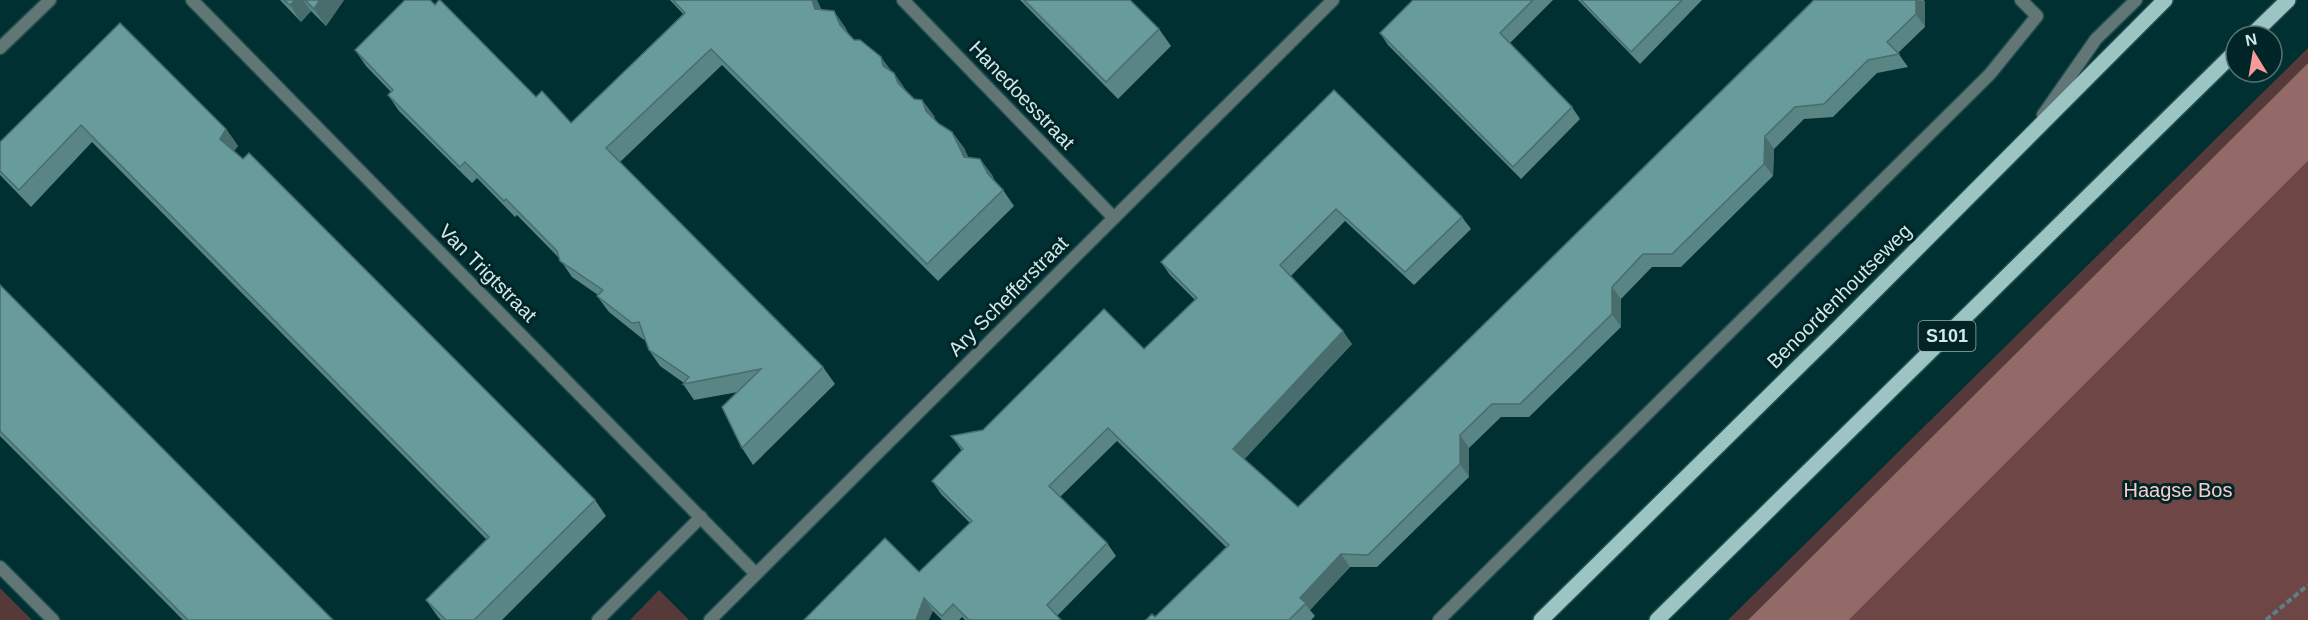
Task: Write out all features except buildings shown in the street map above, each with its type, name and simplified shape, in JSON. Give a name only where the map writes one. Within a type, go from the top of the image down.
[{"type":"main road","name":"Benoordenhoutseweg","points":[[1541,620],[2165,0]]},
{"type":"main road","points":[[2263,24],[2288,0]]},
{"type":"main road","name":"S101","points":[[1658,620],[2224,63]]},
{"type":"street","points":[[0,48],[50,0]]},
{"type":"street","name":"Van Trigtstraat","points":[[192,0],[756,574]]},
{"type":"street","name":"Hanedoesstraat","points":[[903,0],[1114,218]]},
{"type":"street","name":"Ary Schefferstraat","points":[[710,620],[1333,0]]},
{"type":"street","points":[[1439,620],[1990,74],[2037,16],[2021,0]]},
{"type":"street","points":[[2027,138],[2096,39],[2136,0]]},
{"type":"street","points":[[598,620],[701,518]]},
{"type":"street","points":[[0,567],[53,620]]},
{"type":"path","points":[[2266,620],[2308,585]]},
{"type":"shaded area","points":[[2308,48],[2308,63],[1748,620],[1728,620],[2271,84],[2284,84],[2284,72]]},
{"type":"shaded area","points":[[2308,63],[2308,161],[1849,620],[1748,620]]},
{"type":"shaded area","points":[[0,588],[32,620],[0,620]]},
{"type":"shaded area","points":[[659,590],[689,620],[630,620]]},
{"type":"green space","name":"Haagse Bos","points":[[2308,161],[2308,620],[1849,620]]}]
